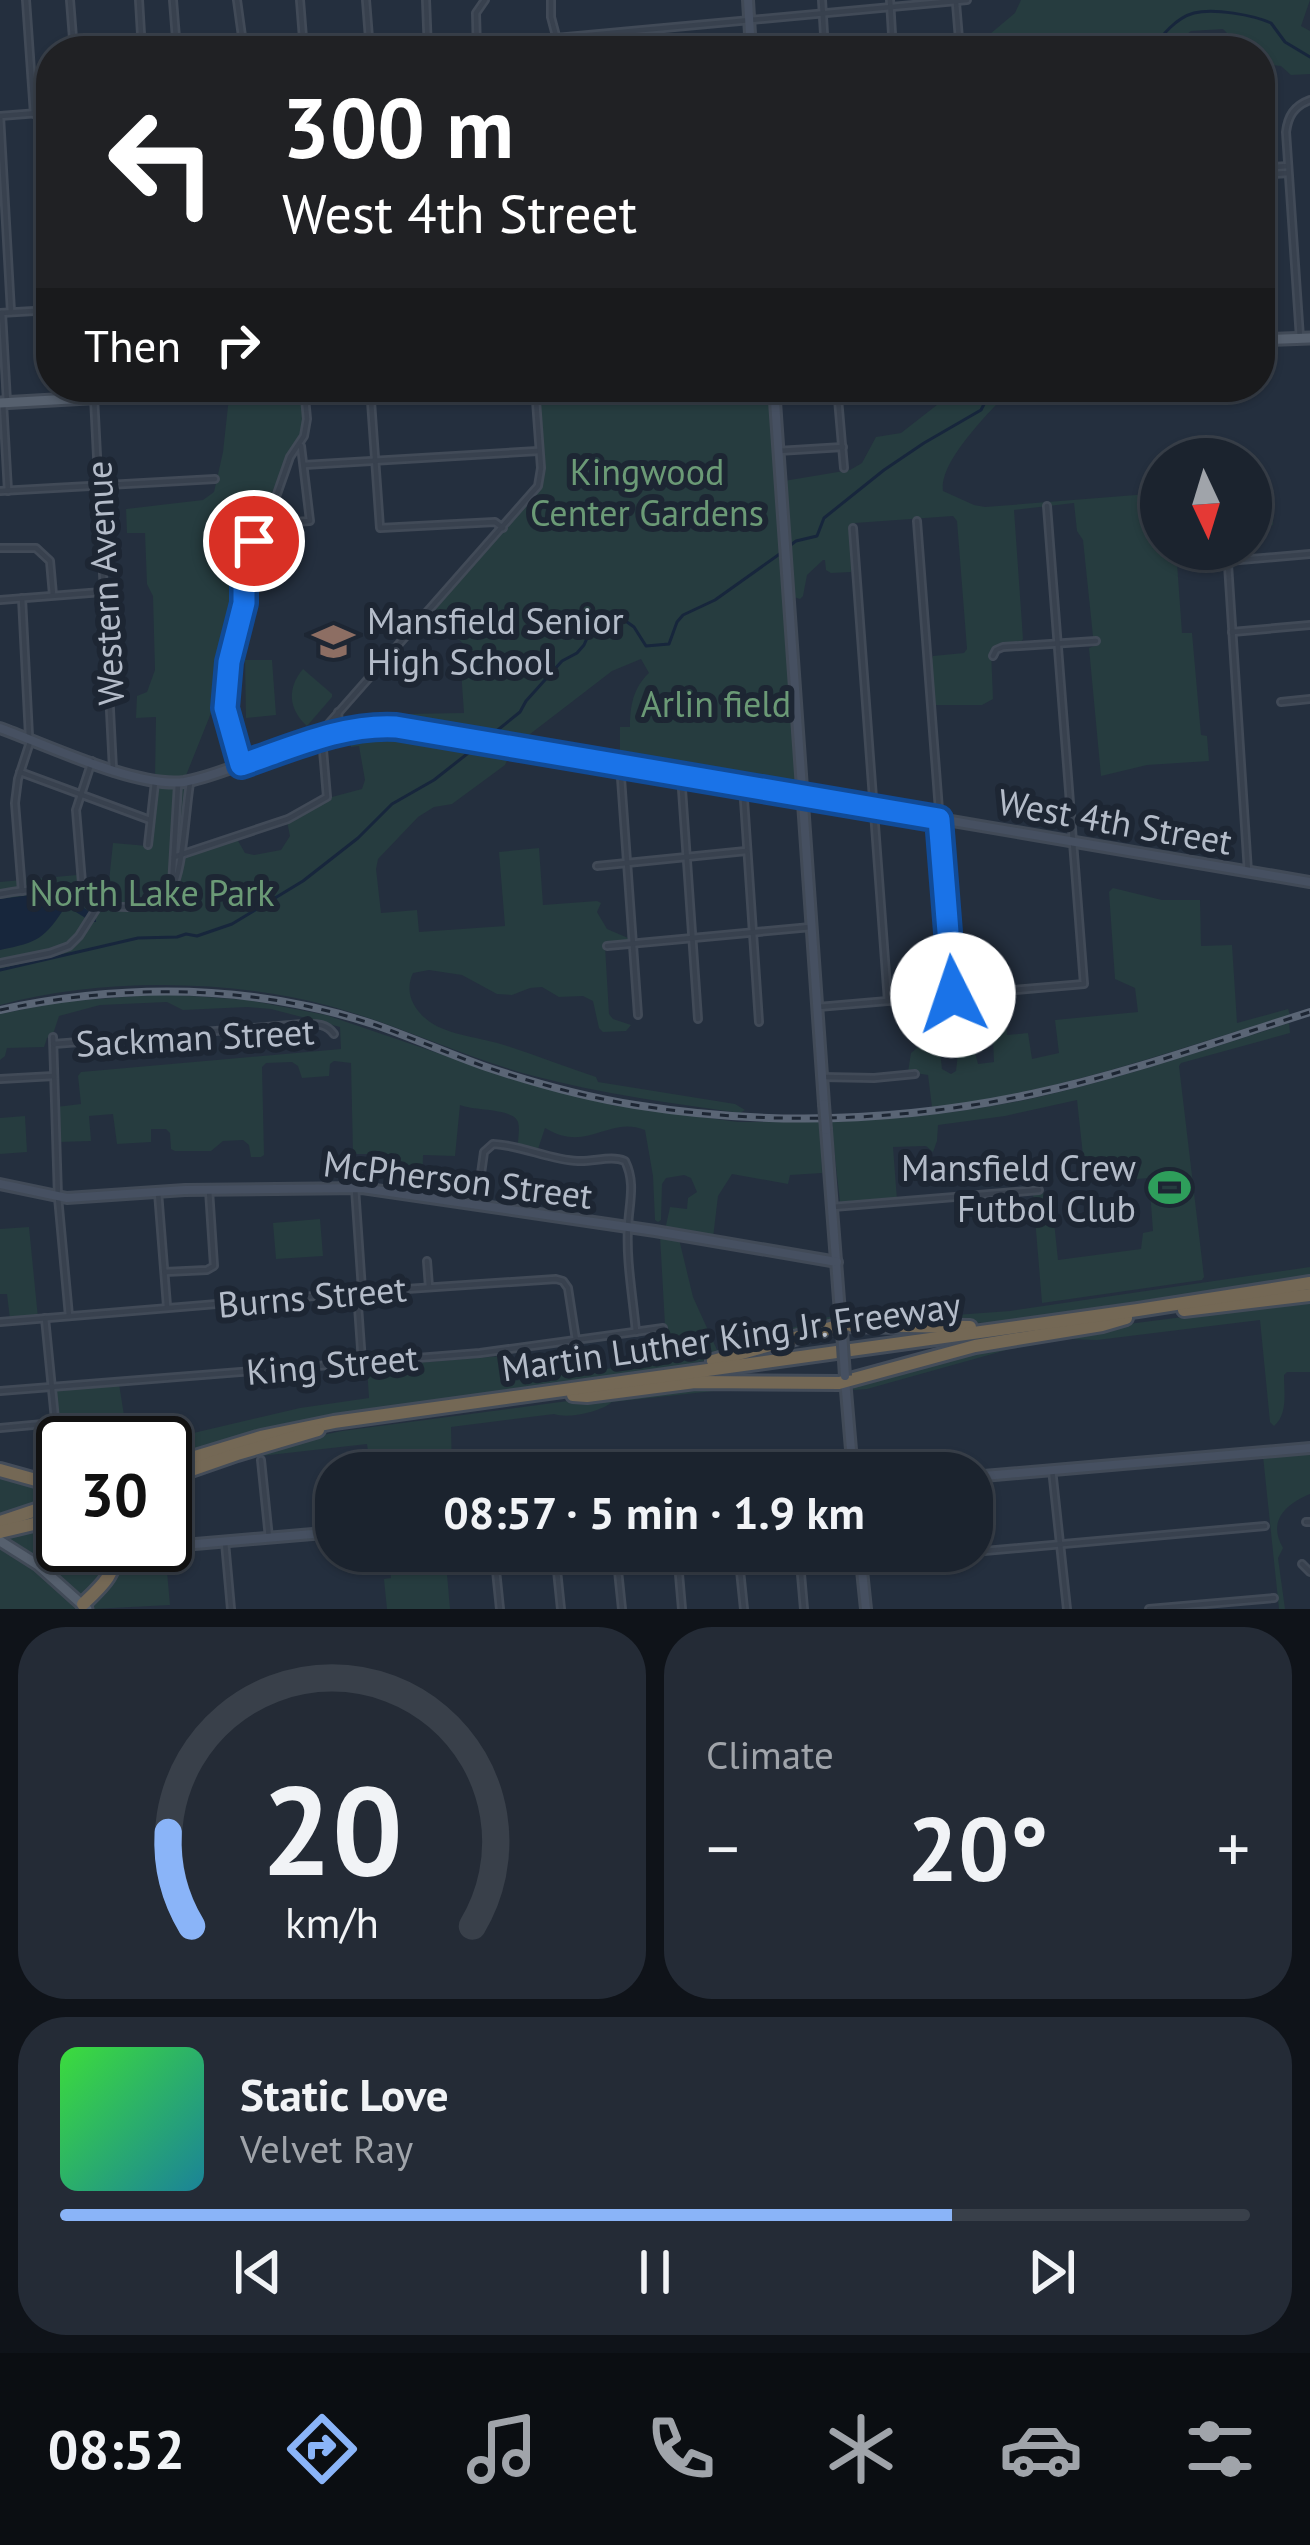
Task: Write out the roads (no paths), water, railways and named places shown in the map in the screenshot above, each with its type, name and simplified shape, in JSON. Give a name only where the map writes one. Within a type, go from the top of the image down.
[{"type":"highway","name":"Martin Luther King Jr. Freeway","points":[[192,1460],[241,1442],[315,1425],[1291,1286],[1309,1290]]},
{"type":"highway","name":"Martin Luther King Jr. Freeway","points":[[192,1462],[318,1430],[1309,1290]]},
{"type":"highway","points":[[573,1394],[709,1381],[845,1379],[975,1346],[1127,1318]]},
{"type":"highway","points":[[545,1392],[711,1362],[841,1328],[1048,1322]]},
{"type":"highway","points":[[0,1470],[36,1480]]},
{"type":"highway","points":[[4,1526],[36,1514]]},
{"type":"highway","points":[[4,1526],[36,1521]]},
{"type":"highway","points":[[83,1605],[106,1572]]},
{"type":"main road","points":[[748,0],[750,36]]},
{"type":"main road","points":[[1275,339],[1305,338]]},
{"type":"main road","points":[[3,403],[36,399]]},
{"type":"main road","points":[[775,402],[851,1452]]},
{"type":"main road","name":"West 4th Street","points":[[0,728],[113,769],[175,782],[354,729],[396,727],[1310,882]]},
{"type":"main road","name":"McPherson Street","points":[[0,1184],[58,1197],[355,1188],[837,1262]]},
{"type":"main road","points":[[993,1477],[1310,1448]]},
{"type":"main road","points":[[192,1544],[315,1534]]},
{"type":"main road","points":[[0,1541],[38,1565],[83,1605]]},
{"type":"main road","points":[[862,1572],[866,1609]]},
{"type":"street","points":[[11,312],[0,116],[34,114],[26,0]]},
{"type":"street","points":[[70,0],[73,36]]},
{"type":"street","points":[[139,0],[141,36]]},
{"type":"street","points":[[172,0],[176,36]]},
{"type":"street","points":[[237,0],[242,36]]},
{"type":"street","points":[[300,0],[303,36]]},
{"type":"street","points":[[366,0],[369,36]]},
{"type":"street","points":[[426,0],[427,36]]},
{"type":"street","points":[[477,36],[476,13],[485,0]]},
{"type":"street","points":[[551,0],[555,36]]},
{"type":"street","points":[[822,0],[824,36]]},
{"type":"street","points":[[956,0],[958,36]]},
{"type":"street","points":[[579,36],[967,0]]},
{"type":"street","points":[[890,4],[892,36]]},
{"type":"street","points":[[1305,338],[1286,132],[1298,106],[1310,100]]},
{"type":"street","points":[[1275,171],[1288,170]]},
{"type":"street","points":[[36,311],[1,313],[4,491],[215,478]]},
{"type":"street","name":"Western Avenue","points":[[84,402],[98,485],[113,769]]},
{"type":"street","points":[[260,524],[310,521],[301,443],[305,402]]},
{"type":"street","points":[[371,402],[380,529],[495,522],[503,528]]},
{"type":"street","points":[[177,856],[288,819],[326,798],[324,729],[538,486],[536,402]]},
{"type":"street","points":[[838,402],[844,468]]},
{"type":"street","points":[[241,765],[226,720],[226,700],[230,655],[245,597],[245,570],[260,524],[301,443]]},
{"type":"street","points":[[778,451],[843,447]]},
{"type":"street","points":[[304,463],[540,451]]},
{"type":"street","points":[[291,455],[299,454],[304,463]]},
{"type":"street","points":[[818,1007],[1084,984],[1047,506]]},
{"type":"street","points":[[917,521],[953,995]]},
{"type":"street","points":[[853,528],[888,1001]]},
{"type":"street","points":[[0,548],[36,548],[51,565],[53,596]]},
{"type":"street","points":[[1272,557],[1310,554]]},
{"type":"street","points":[[1229,570],[1248,872]]},
{"type":"street","points":[[0,600],[104,592]]},
{"type":"street","points":[[22,598],[30,739],[12,803],[22,891]]},
{"type":"street","points":[[1232,632],[1310,625]]},
{"type":"street","points":[[993,656],[1003,647],[1096,641]]},
{"type":"street","points":[[1281,702],[1310,699]]},
{"type":"street","points":[[338,712],[339,724],[354,729]]},
{"type":"street","points":[[83,895],[76,810],[92,761]]},
{"type":"street","points":[[620,764],[638,1016]]},
{"type":"street","points":[[20,772],[150,820]]},
{"type":"street","points":[[681,775],[698,1018]]},
{"type":"street","points":[[0,894],[53,890],[83,895],[98,906],[153,904],[164,898],[172,886],[190,780]]},
{"type":"street","points":[[148,845],[158,782]]},
{"type":"street","points":[[175,782],[177,856]]},
{"type":"street","points":[[742,785],[759,1022]]},
{"type":"street","points":[[597,866],[747,851]]},
{"type":"street","points":[[0,963],[64,949],[76,941],[98,906]]},
{"type":"street","points":[[607,946],[814,926]]},
{"type":"street","name":"Sackman Street","points":[[54,1076],[53,1041],[304,1024],[328,1027],[334,1034]]},
{"type":"street","points":[[823,1077],[915,1074]]},
{"type":"street","points":[[0,1079],[54,1076],[69,1316]]},
{"type":"street","points":[[476,1205],[484,1152],[493,1144],[574,1161],[617,1157],[625,1161],[632,1193],[628,1227],[636,1332]]},
{"type":"street","points":[[355,1188],[362,1362]]},
{"type":"street","points":[[165,1272],[207,1270],[214,1265],[209,1190]]},
{"type":"street","points":[[833,1208],[1039,1190]]},
{"type":"street","points":[[158,1192],[167,1308]]},
{"type":"street","points":[[427,1261],[429,1287]]},
{"type":"street","name":"Burns Street","points":[[0,1322],[560,1280],[568,1288],[576,1340]]},
{"type":"street","points":[[45,1318],[54,1416]]},
{"type":"street","name":"King Street","points":[[0,1391],[480,1353],[663,1328]]},
{"type":"street","points":[[0,1428],[36,1425]]},
{"type":"street","points":[[261,1460],[269,1538]]},
{"type":"street","points":[[1053,1472],[1066,1609]]},
{"type":"street","points":[[993,1548],[1265,1526]]},
{"type":"street","points":[[225,1542],[231,1609]]},
{"type":"street","points":[[1302,1564],[1310,1572]]},
{"type":"street","points":[[496,1572],[500,1609]]},
{"type":"street","points":[[557,1572],[561,1609]]},
{"type":"street","points":[[618,1572],[622,1609]]},
{"type":"street","points":[[679,1572],[682,1609]]},
{"type":"street","points":[[740,1572],[744,1609]]},
{"type":"street","points":[[801,1572],[804,1609]]},
{"type":"street","points":[[1149,1609],[1274,1598]]},
{"type":"water","points":[[38,894],[75,903],[95,916],[96,922],[66,906],[39,937],[0,950],[0,899]]},
{"type":"waterway","points":[[1163,36],[1194,13],[1244,15],[1271,23],[1285,42],[1310,57]]},
{"type":"waterway","points":[[788,547],[817,536],[824,518],[884,470],[981,410],[985,402]]},
{"type":"waterway","points":[[489,737],[520,712],[562,661],[577,653],[600,619],[620,617],[634,627],[646,646],[669,644],[683,615],[715,600],[781,553]]},
{"type":"waterway","points":[[0,970],[138,938],[197,936],[232,924],[303,881],[392,804],[434,780],[481,743]]},
{"type":"railway","points":[[0,1010],[142,992],[236,995],[330,1011],[486,1067],[579,1094],[685,1112],[784,1118],[884,1115],[1032,1094],[1137,1067],[1310,1012]]},
{"type":"place","name":"Mansfield Senior High School","points":[[333,641]]},
{"type":"place","name":"Mansfield Crew Futbol Club","points":[[1170,1188]]},
{"type":"park label","name":"Kingwood Center Gardens","points":[[647,492]]},
{"type":"park label","name":"Arlin field","points":[[716,703]]},
{"type":"park label","name":"North Lake Park","points":[[152,892]]}]
